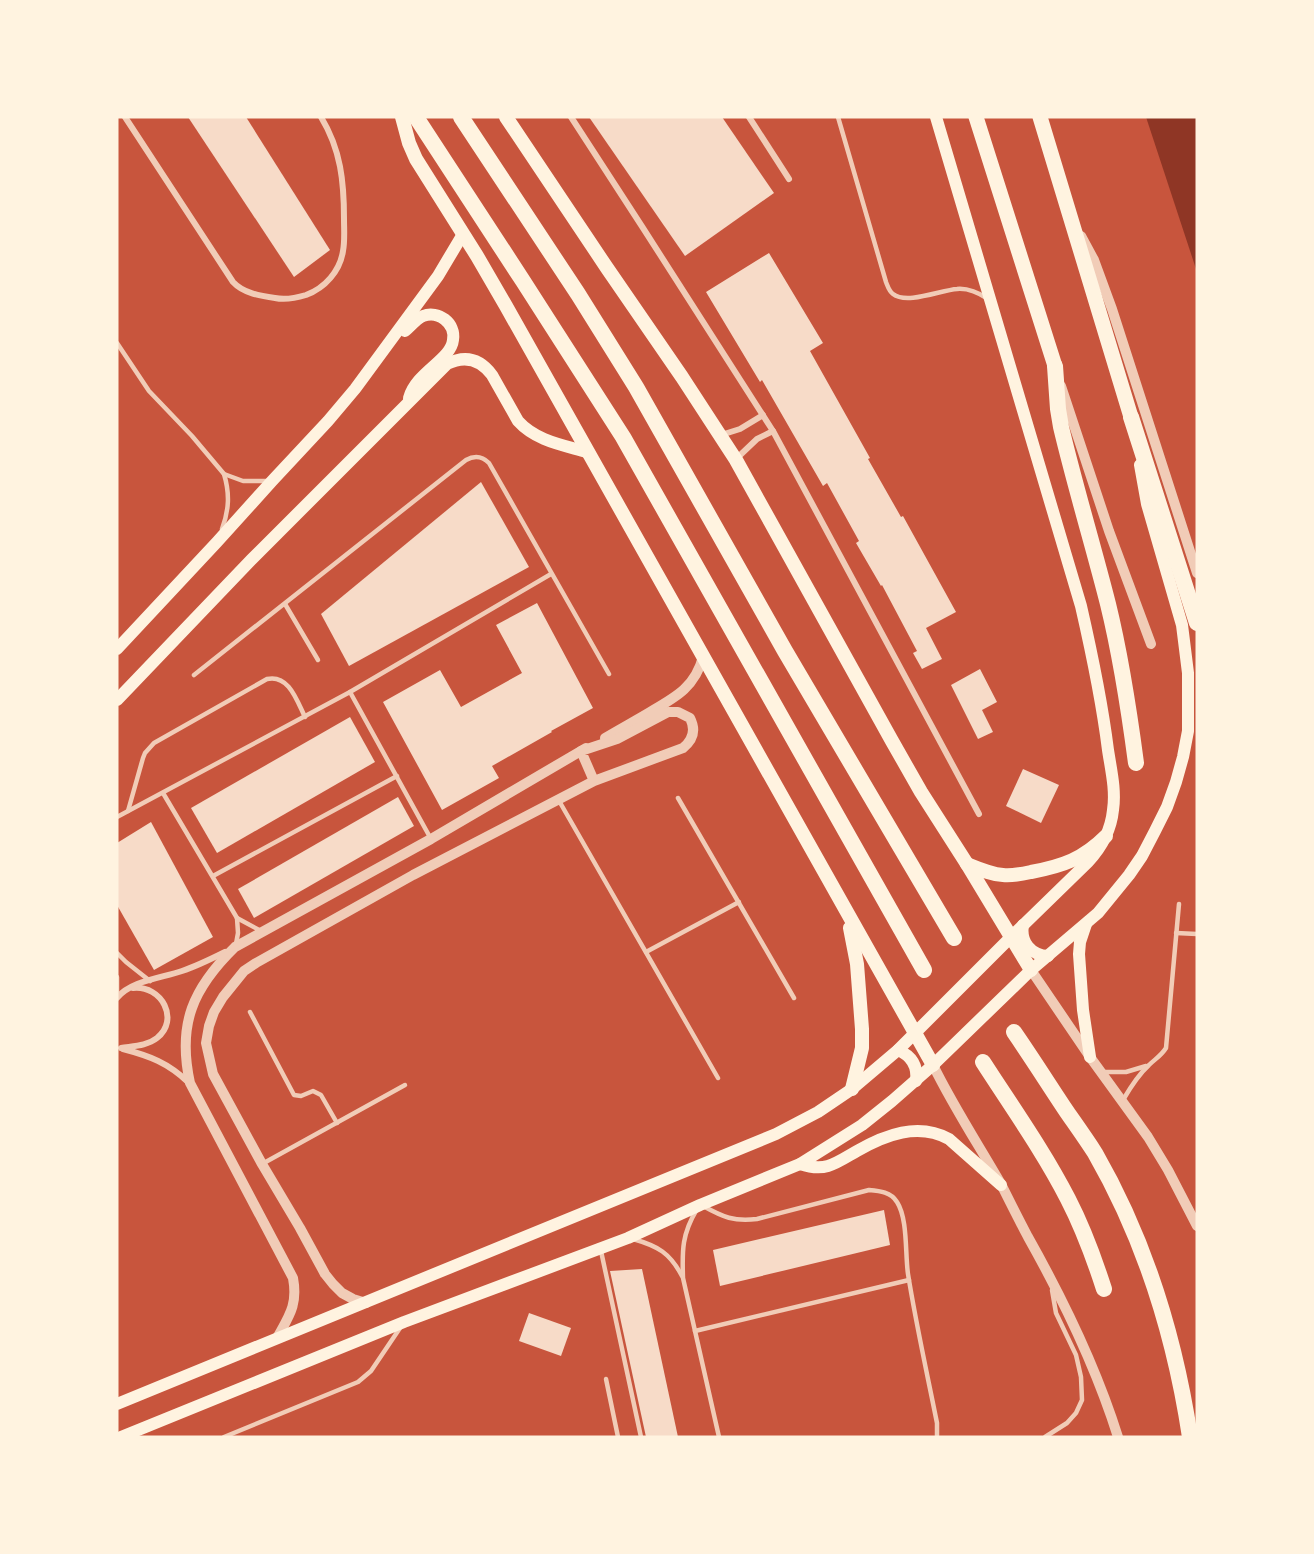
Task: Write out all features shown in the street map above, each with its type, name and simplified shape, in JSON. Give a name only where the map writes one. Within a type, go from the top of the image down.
[{"type":"highway","points":[[416,117],[623,437],[924,970]]},
{"type":"highway","points":[[461,117],[578,294],[636,387],[785,651],[954,938]]},
{"type":"highway","points":[[976,117],[1055,366],[1061,427],[1117,644],[1136,763]]},
{"type":"highway","points":[[1040,117],[1131,417],[1197,623]]},
{"type":"highway","points":[[1014,1032],[1094,1153],[1137,1239],[1168,1331],[1180,1378],[1190,1437]]},
{"type":"highway","points":[[983,1062],[1067,1197],[1083,1230],[1104,1289]]},
{"type":"main road","points":[[402,117],[416,159],[506,306],[933,1065]]},
{"type":"main road","points":[[506,117],[721,435],[921,792],[1031,970]]},
{"type":"main road","points":[[117,1404],[776,1134],[818,1112],[852,1089],[898,1050],[1099,850],[1113,815],[1114,793],[1103,712],[1089,641],[936,117]]},
{"type":"main road","points":[[117,650],[328,421],[380,356],[438,276],[463,234]]},
{"type":"main road","points":[[380,356],[422,317],[438,315],[451,325],[454,336],[452,346],[418,379],[409,402]]},
{"type":"main road","points":[[117,699],[252,559],[447,364],[463,358],[480,363],[487,368],[518,422],[529,432],[587,452]]},
{"type":"main road","points":[[131,1435],[404,1322],[628,1238],[700,1205],[800,1164],[862,1125],[916,1081],[1031,970],[1098,913],[1142,856],[1167,807],[1183,757],[1188,731],[1188,673],[1182,625],[1147,504],[1131,417]]},
{"type":"main road","points":[[967,864],[992,874],[1017,875],[1075,860],[1106,836]]},
{"type":"main road","points":[[845,908],[857,964],[862,1029],[862,1048],[852,1089]]},
{"type":"main road","points":[[1087,923],[1080,942],[1079,954],[1083,1010],[1090,1057]]},
{"type":"main road","points":[[1023,925],[1024,941],[1029,948],[1038,954],[1048,956]]},
{"type":"main road","points":[[898,1050],[911,1058],[917,1073],[916,1081]]},
{"type":"main road","points":[[800,1164],[810,1167],[829,1166],[887,1136],[919,1130],[929,1131],[940,1133],[949,1139],[1001,1185]]},
{"type":"street","points":[[125,117],[233,282],[248,292],[277,299],[295,298],[320,288],[338,268],[344,251],[343,180],[337,150],[321,117]]},
{"type":"street","points":[[571,117],[773,431],[978,814]]},
{"type":"street","points":[[749,117],[789,179]]},
{"type":"street","points":[[1071,217],[1094,260],[1106,292],[1197,573]]},
{"type":"street","points":[[1055,366],[1109,531],[1151,644]]},
{"type":"street","points":[[721,435],[740,429],[763,415]]},
{"type":"street","points":[[736,460],[750,445],[773,431]]},
{"type":"street","points":[[117,998],[136,984],[185,970],[234,948],[431,839],[581,752],[680,694],[693,681],[704,657]]},
{"type":"street","points":[[366,1303],[342,1293],[325,1274],[213,1074],[206,1043],[214,1012],[222,997],[244,971],[268,955],[413,875],[594,781],[683,748],[691,739],[692,723],[690,718],[678,712],[668,712],[617,739],[581,752]]},
{"type":"street","points":[[581,752],[594,781]]},
{"type":"street","points":[[234,948],[211,972],[195,1001],[189,1017],[185,1049],[186,1066],[190,1083],[293,1278],[296,1291],[294,1304],[277,1338]]},
{"type":"street","points":[[1031,970],[1148,1137],[1197,1226]]},
{"type":"street","points":[[119,1048],[152,1042],[165,1028],[167,1017],[165,1006],[159,996],[139,987],[127,989]]},
{"type":"street","points":[[119,1048],[159,1060],[190,1083]]},
{"type":"street","points":[[933,1065],[946,1093],[1001,1185],[1049,1273],[1079,1335],[1118,1437]]},
{"type":"lane","points":[[838,117],[890,292],[895,296],[906,298],[958,289],[975,292],[990,301]]},
{"type":"lane","points":[[117,343],[149,391],[224,474],[229,500],[228,511],[217,542]]},
{"type":"lane","points":[[194,675],[472,456],[478,456],[489,463],[609,674]]},
{"type":"lane","points":[[224,474],[243,481],[272,481]]},
{"type":"lane","points":[[117,818],[350,692],[551,574]]},
{"type":"lane","points":[[285,604],[318,660]]},
{"type":"lane","points":[[128,811],[143,758],[154,743],[267,680],[277,678],[286,683],[305,717]]},
{"type":"lane","points":[[350,692],[431,839]]},
{"type":"lane","points":[[213,876],[397,776]]},
{"type":"lane","points":[[163,793],[237,918],[238,933],[234,948]]},
{"type":"lane","points":[[678,798],[794,998]]},
{"type":"lane","points":[[558,799],[718,1078]]},
{"type":"lane","points":[[646,952],[739,902]]},
{"type":"lane","points":[[1122,1101],[1134,1082],[1163,1053],[1167,1042],[1179,904]]},
{"type":"lane","points":[[237,918],[264,932]]},
{"type":"lane","points":[[1176,933],[1197,934]]},
{"type":"lane","points":[[117,953],[150,981]]},
{"type":"lane","points":[[117,977],[117,991]]},
{"type":"lane","points":[[250,1012],[294,1095],[301,1096],[313,1091],[319,1093],[337,1123]]},
{"type":"lane","points":[[1101,1072],[1126,1072],[1149,1065]]},
{"type":"lane","points":[[262,1164],[405,1085]]},
{"type":"lane","points":[[719,1437],[683,1278],[684,1237],[700,1205],[729,1219],[757,1219],[869,1190],[888,1193],[896,1200],[901,1210],[909,1280],[937,1423],[937,1437]]},
{"type":"lane","points":[[628,1238],[653,1245],[663,1251],[683,1278]]},
{"type":"lane","points":[[601,1248],[641,1437]]},
{"type":"lane","points":[[1045,1437],[1067,1423],[1076,1413],[1082,1400],[1081,1377],[1076,1355],[1056,1313],[1049,1273]]},
{"type":"lane","points":[[695,1331],[909,1280]]},
{"type":"lane","points":[[224,1437],[358,1382],[376,1364],[404,1322]]},
{"type":"lane","points":[[606,1379],[618,1437]]},
{"type":"shaded area","points":[[1146,117],[1197,117],[1197,272]]},
{"type":"building","points":[[188,117],[246,117],[330,250],[294,277]]},
{"type":"building","points":[[589,117],[722,117],[774,193],[685,256]]},
{"type":"building","points":[[769,253],[823,343],[810,351],[870,458],[868,459],[901,517],[903,516],[956,612],[926,628],[942,659],[922,669],[913,653],[917,651],[882,585],[856,543],[859,541],[827,483],[823,486],[762,380],[760,382],[706,292]]},
{"type":"building","points":[[481,482],[529,567],[349,666],[321,614]]},
{"type":"building","points":[[537,603],[593,708],[492,766],[499,778],[442,810],[383,702],[440,670],[461,707],[522,673],[496,625]]},
{"type":"building","points":[[980,669],[997,702],[982,710],[993,732],[978,739],[951,685]]},
{"type":"building","points":[[350,717],[375,762],[217,853],[191,808]]},
{"type":"building","points":[[1023,769],[1059,785],[1041,823],[1006,806]]},
{"type":"building","points":[[398,797],[414,826],[254,918],[238,889]]},
{"type":"building","points":[[151,822],[213,937],[154,970],[117,905],[117,843]]},
{"type":"building","points":[[884,1210],[890,1245],[720,1286],[713,1250]]},
{"type":"building","points":[[642,1269],[678,1437],[646,1437],[610,1271]]},
{"type":"building","points":[[529,1313],[571,1328],[561,1356],[519,1341]]}]
